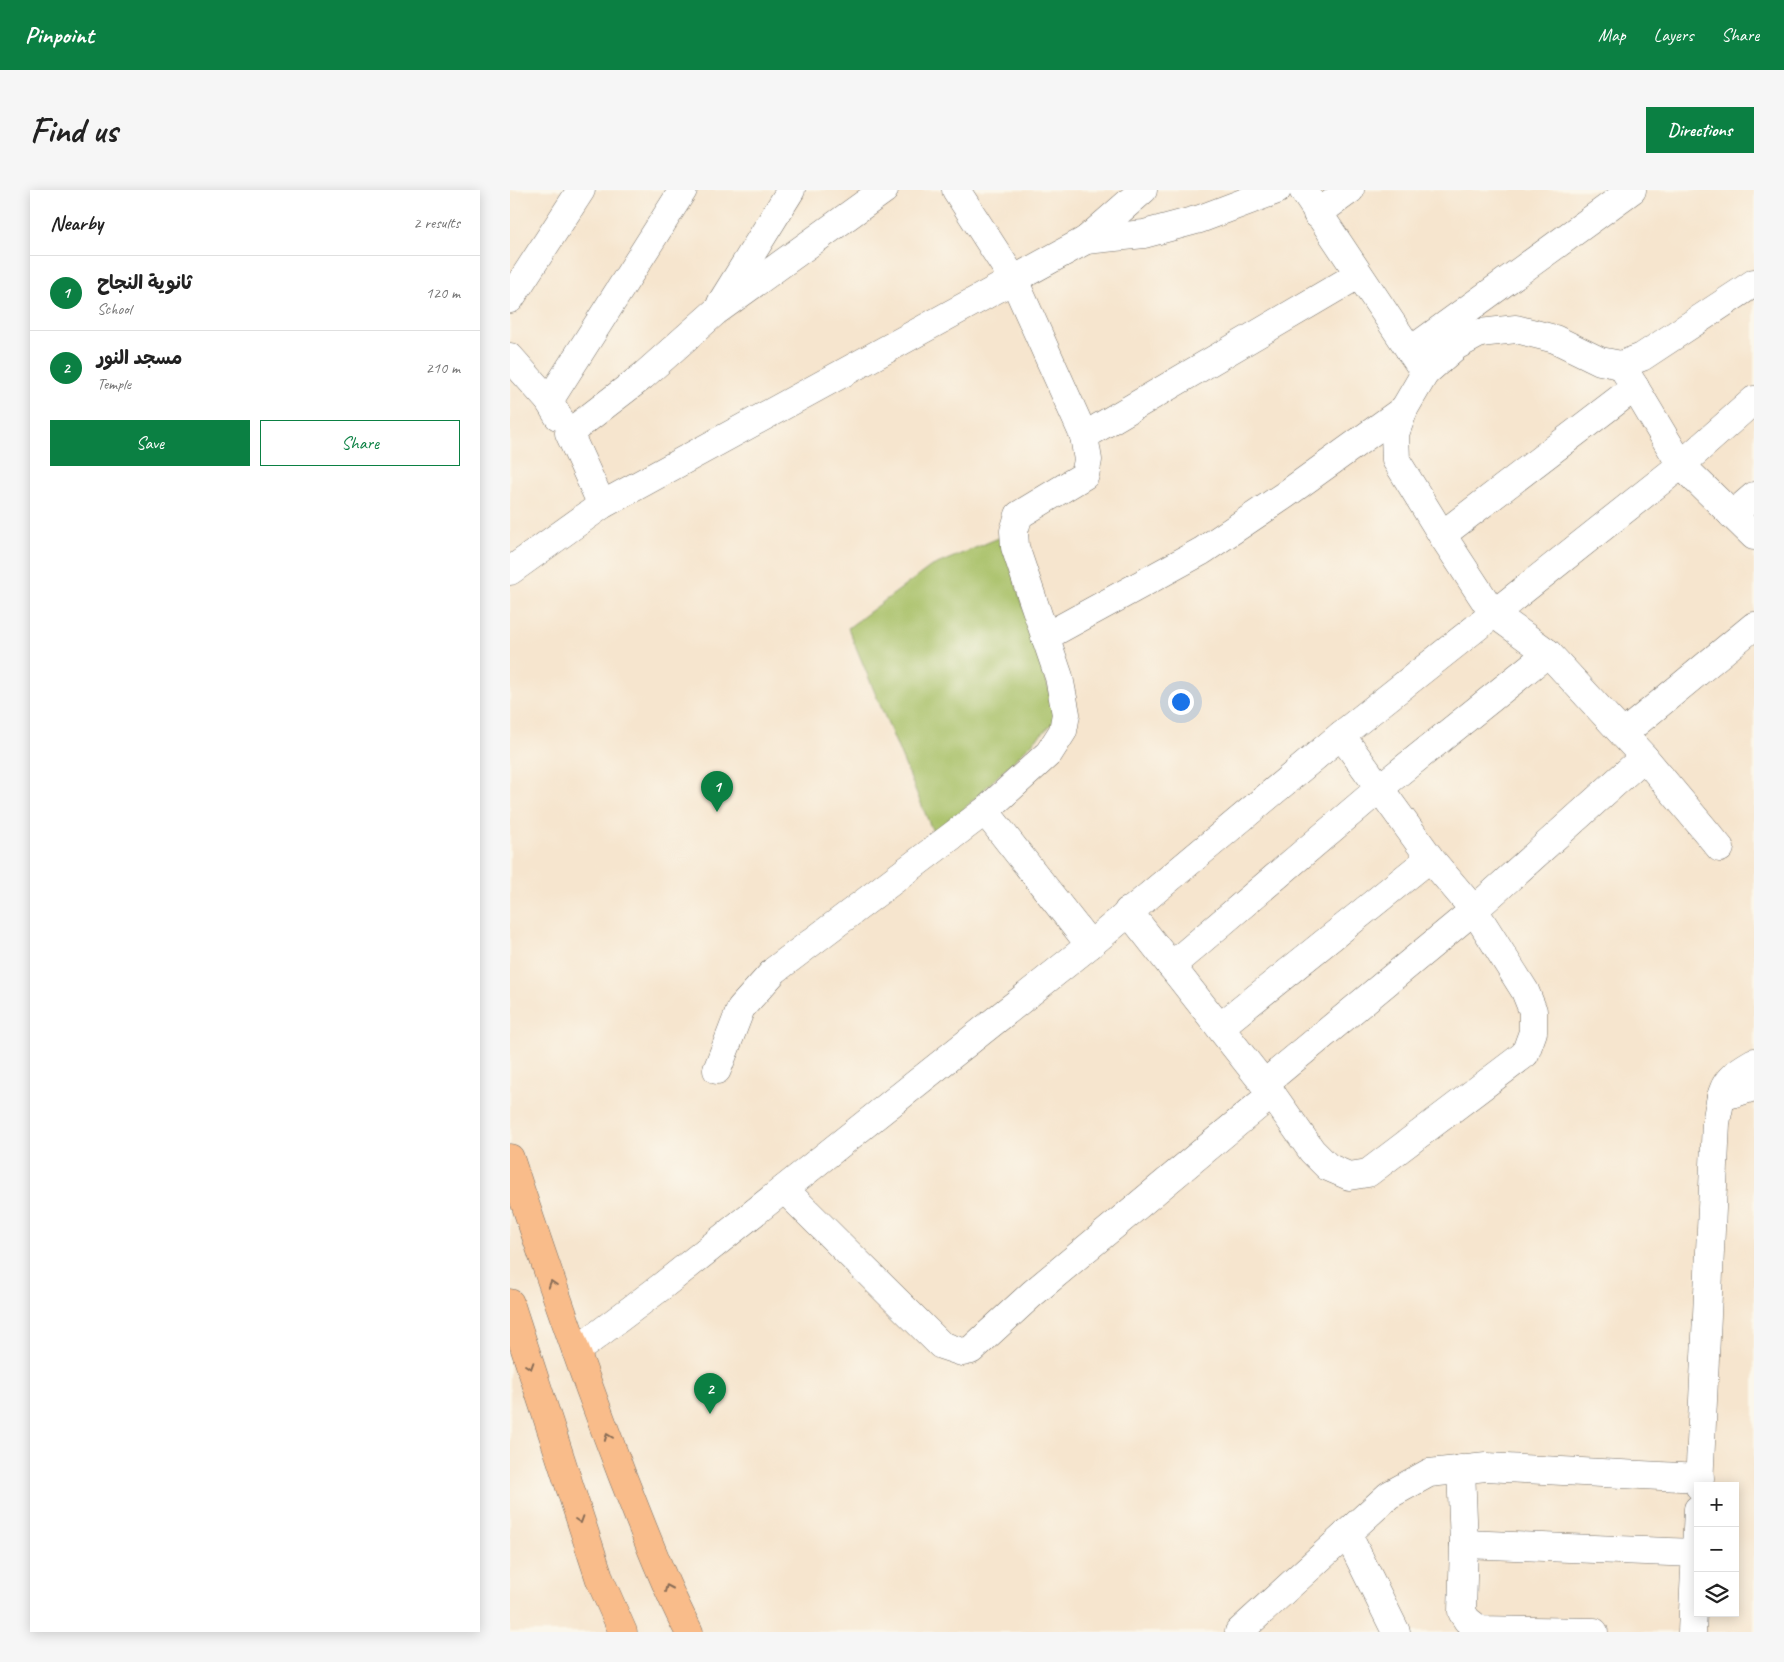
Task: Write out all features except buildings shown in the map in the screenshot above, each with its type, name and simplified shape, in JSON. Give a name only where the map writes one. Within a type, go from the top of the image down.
[{"type":"highway","points":[[510,1158],[576,1351],[651,1549],[689,1632]]},
{"type":"highway","points":[[510,1303],[600,1580],[623,1632]]},
{"type":"street","points":[[510,299],[581,190]]},
{"type":"street","points":[[549,401],[683,190]]},
{"type":"street","points":[[715,312],[790,190]]},
{"type":"street","points":[[569,433],[643,376],[715,312],[884,190]]},
{"type":"street","points":[[717,1070],[742,1008],[775,970],[985,811],[1049,753],[1062,731],[1066,714],[1059,677],[1044,638],[1016,547],[1014,531],[1019,516],[1085,475],[1088,460],[1084,436],[1014,280],[956,190]]},
{"type":"street","points":[[510,570],[602,505],[1086,240],[1143,190]]},
{"type":"street","points":[[1086,240],[1144,234],[1200,219],[1277,190]]},
{"type":"street","points":[[1303,190],[1317,214],[1425,373]]},
{"type":"street","points":[[1317,214],[1350,190]]},
{"type":"street","points":[[1410,351],[1632,190]]},
{"type":"street","points":[[1084,436],[1358,275]]},
{"type":"street","points":[[1442,535],[1628,376],[1642,356],[1754,283]]},
{"type":"street","points":[[1720,848],[1644,757],[1548,654],[1493,613],[1396,460],[1395,434],[1404,410],[1425,373],[1456,346],[1480,333],[1516,329],[1555,339],[1600,360],[1628,376],[1681,465],[1754,536]]},
{"type":"street","points":[[510,357],[549,401],[569,433],[602,505]]},
{"type":"street","points":[[576,1351],[661,1287],[1090,945],[1128,911],[1341,735],[1681,465],[1754,400]]},
{"type":"street","points":[[1044,638],[1202,551],[1285,495],[1404,410]]},
{"type":"street","points":[[1732,514],[1754,496]]},
{"type":"street","points":[[1623,734],[1754,626]]},
{"type":"street","points":[[1171,966],[1381,788],[1548,654]]},
{"type":"street","points":[[1128,911],[1268,1089],[1312,1151],[1328,1167],[1349,1176],[1368,1173],[1525,1054],[1533,1032],[1533,1010],[1525,990],[1474,910],[1430,858],[1341,735]]},
{"type":"street","points":[[784,1189],[941,1345],[962,1352],[971,1350],[1032,1294],[1474,910],[1644,757]]},
{"type":"street","points":[[985,811],[1090,945]]},
{"type":"street","points":[[1220,1027],[1430,858]]},
{"type":"street","points":[[1239,1632],[1389,1495],[1429,1473],[1486,1467],[1700,1482],[1716,1123],[1721,1097],[1728,1080],[1754,1062]]},
{"type":"street","points":[[1721,1097],[1754,1088]]},
{"type":"street","points":[[1461,1469],[1464,1544],[1462,1612],[1480,1630],[1594,1632]]},
{"type":"street","points":[[1347,1533],[1396,1632]]},
{"type":"street","points":[[1464,1544],[1694,1553]]},
{"type":"street","points":[[1692,1632],[1694,1572]]},
{"type":"green space","points":[[1001,537],[1058,718],[935,837],[848,628],[930,567]]},
{"type":"place","name":"ثانوية النجاح","points":[[717,812]]},
{"type":"place","name":"مسجد النور","points":[[710,1414]]}]
